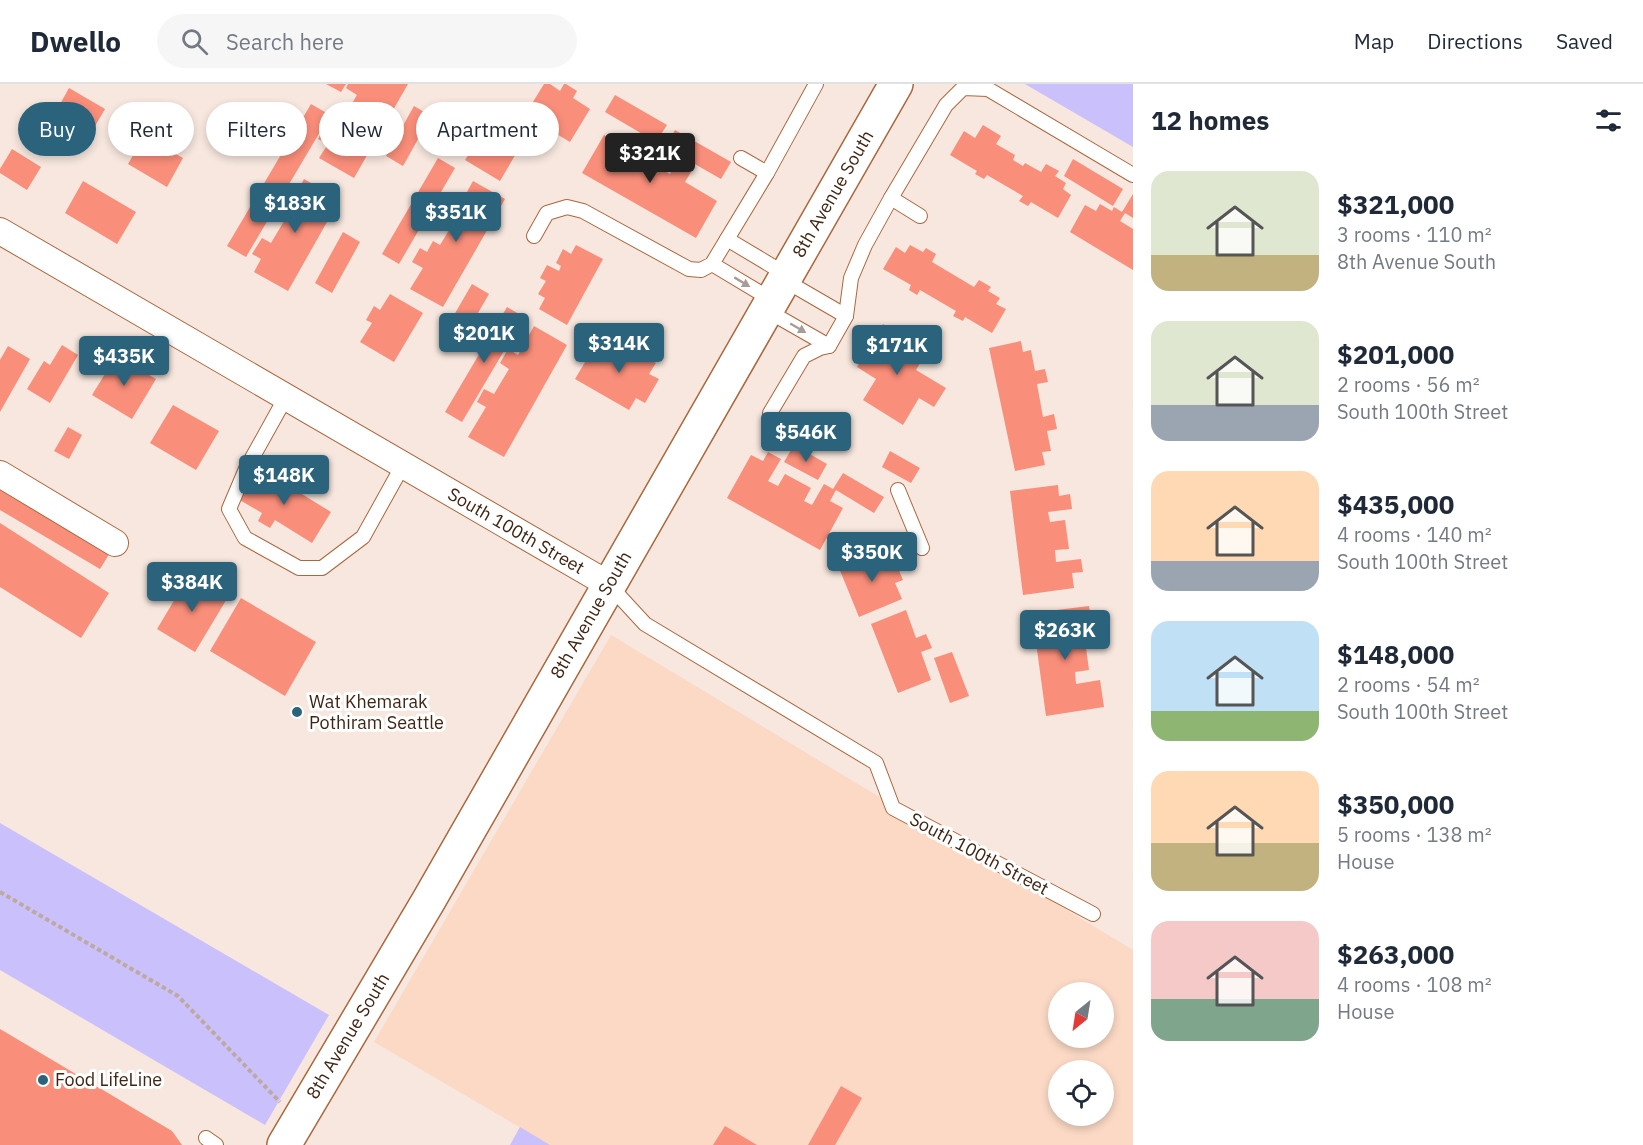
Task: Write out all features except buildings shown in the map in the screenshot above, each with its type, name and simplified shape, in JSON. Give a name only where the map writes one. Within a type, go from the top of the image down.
[{"type":"street","name":"8th Avenue South","points":[[291,1133],[429,900],[896,84]]},
{"type":"street","name":"South 100th Street","points":[[0,231],[608,585]]},
{"type":"street","points":[[0,474],[115,543]]},
{"type":"lane","points":[[534,236],[547,213],[567,207],[583,211],[689,269],[701,270],[712,264],[728,239],[816,84]]},
{"type":"lane","points":[[770,413],[804,356],[829,346],[846,316],[851,278],[865,245],[946,105],[963,88],[988,88],[1133,175]]},
{"type":"lane","points":[[741,158],[767,173]]},
{"type":"lane","points":[[891,198],[920,216]]},
{"type":"lane","points":[[728,239],[829,346]]},
{"type":"lane","points":[[712,264],[846,316]]},
{"type":"lane","points":[[285,397],[246,469],[229,509],[245,538],[299,568],[322,568],[363,537],[403,465]]},
{"type":"lane","points":[[898,490],[922,548]]},
{"type":"lane","name":"South 100th Street","points":[[608,585],[645,624],[876,763],[893,808],[1093,914]]},
{"type":"path","points":[[0,892],[178,996],[291,1133]]},
{"type":"shaded area","points":[[1025,84],[1133,84],[1133,147]]},
{"type":"shaded area","points":[[611,635],[1133,950],[1133,1145],[550,1145],[374,1042]]},
{"type":"shaded area","points":[[0,823],[329,1015],[265,1125],[0,970]]},
{"type":"shaded area","points":[[520,1127],[550,1145],[510,1145]]},
{"type":"place","name":"Wat Khemarak Pothiram Seattle","points":[[297,712]]},
{"type":"place","name":"Food LifeLine","points":[[43,1080]]}]
